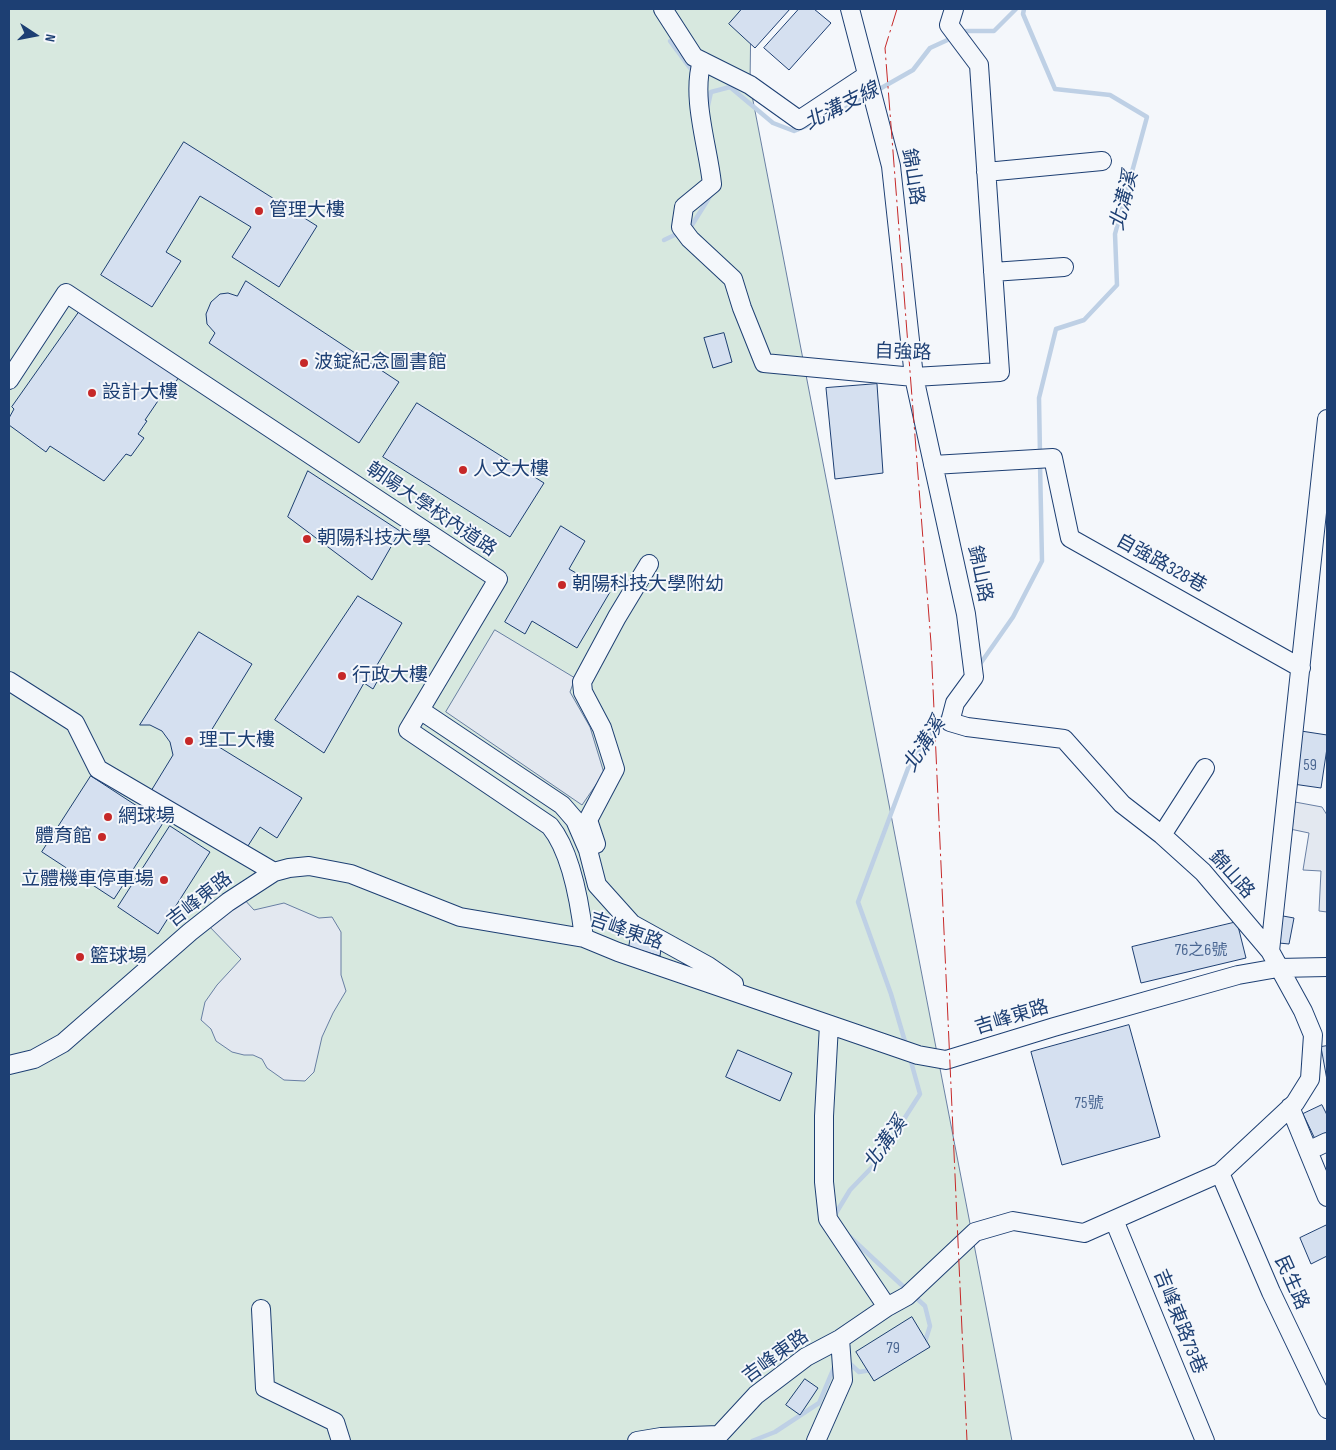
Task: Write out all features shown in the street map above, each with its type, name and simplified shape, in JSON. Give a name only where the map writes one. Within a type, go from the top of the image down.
[{"type":"street","points":[[663,9],[694,57],[750,85],[799,120],[867,74]]},
{"type":"street","name":"錦山路","points":[[850,9],[891,166],[914,377],[966,614],[974,676],[955,703],[950,722],[968,727],[1064,739],[1122,804],[1203,872],[1270,951],[1278,968]]},
{"type":"street","name":"自強路","points":[[702,61],[698,74],[701,115],[710,161],[712,184],[684,207],[681,227],[690,239],[733,279],[742,308],[764,363],[914,377],[1000,372],[979,65],[949,25],[954,9]]},
{"type":"street","points":[[986,172],[1102,162]]},
{"type":"street","points":[[993,272],[1064,267]]},
{"type":"street","name":"朝陽大學校內道路","points":[[9,380],[66,293],[498,579],[408,730],[550,826],[559,837],[579,897],[584,938]]},
{"type":"street","points":[[1270,951],[1327,419]]},
{"type":"street","name":"自強路328巷","points":[[933,465],[1053,458],[1070,538],[1301,668]]},
{"type":"street","points":[[630,921],[612,898],[588,820],[615,769],[602,728],[583,692],[582,682],[617,617],[649,564]]},
{"type":"street","points":[[9,681],[75,723],[98,769],[274,872]]},
{"type":"street","points":[[420,710],[562,805],[575,820],[588,850],[598,885],[630,921],[708,966],[752,997]]},
{"type":"street","points":[[1162,836],[1204,768]]},
{"type":"street","name":"吉峰東路","points":[[9,1065],[34,1059],[63,1043],[190,932],[228,902],[274,872],[309,866],[351,874],[400,889],[460,917],[584,938],[618,952],[918,1055],[946,1060],[1220,980],[1278,968],[1327,967]]},
{"type":"street","name":"吉峰東路","points":[[637,1441],[661,1437],[720,1435],[756,1395],[806,1357],[840,1345],[887,1307],[912,1291],[975,1232],[1013,1221],[1084,1233],[1220,1173],[1295,1103],[1310,1079],[1313,1036],[1303,1011],[1278,968]]},
{"type":"street","points":[[830,1025],[825,1096],[824,1163],[828,1219],[887,1307]]},
{"type":"street","points":[[1290,1107],[1327,1197]]},
{"type":"street","points":[[1308,1151],[1327,1142]]},
{"type":"street","name":"民生路","points":[[1220,1173],[1271,1292],[1327,1409]]},
{"type":"street","name":"吉峰東路73巷","points":[[1114,1220],[1206,1441]]},
{"type":"street","points":[[261,1309],[265,1388],[335,1422],[341,1441]]},
{"type":"street","points":[[816,1441],[842,1380],[840,1345]]},
{"type":"shaded area","points":[[9,9],[751,9],[750,85],[1012,1441],[9,1441]]},
{"type":"shaded area","points":[[495,630],[575,678],[570,692],[590,727],[604,773],[582,805],[446,712]]},
{"type":"shaded area","points":[[1295,802],[1322,807],[1327,815],[1327,912],[1319,911],[1321,871],[1303,870],[1309,833],[1290,829]]},
{"type":"shaded area","points":[[242,897],[254,910],[284,903],[319,918],[332,917],[341,932],[341,975],[346,991],[322,1037],[314,1072],[305,1081],[284,1080],[267,1068],[262,1059],[253,1055],[232,1052],[216,1041],[211,1029],[201,1020],[205,1002],[217,985],[241,959],[205,922]]},
{"type":"building","points":[[742,9],[790,9],[755,48],[729,24]]},
{"type":"building","points":[[799,9],[814,9],[831,23],[789,70],[764,48]]},
{"type":"building","name":"管理大樓","points":[[184,142],[317,226],[279,287],[232,257],[251,227],[200,196],[166,252],[181,261],[152,307],[101,275]]},
{"type":"building","name":"波錠紀念圖書館","points":[[246,281],[399,382],[359,443],[209,343],[215,333],[207,324],[206,314],[211,302],[220,294],[228,293],[237,296]]},
{"type":"building","name":"設計大樓","points":[[84,305],[183,370],[168,395],[164,392],[145,420],[147,421],[138,434],[144,438],[131,456],[126,454],[104,481],[50,446],[46,452],[9,425],[9,418],[14,409],[12,407]]},
{"type":"building","points":[[724,333],[732,362],[713,368],[704,338]]},
{"type":"building","points":[[877,384],[883,473],[835,479],[826,388]]},
{"type":"building","name":"人文大樓","points":[[417,403],[544,483],[510,537],[383,457]]},
{"type":"building","points":[[308,471],[400,531],[372,580],[288,517]]},
{"type":"building","name":"朝陽科技大學附幼","points":[[561,526],[585,541],[569,569],[610,592],[577,648],[532,621],[525,634],[505,622]]},
{"type":"building","name":"行政大樓","points":[[358,596],[402,623],[377,665],[384,669],[373,689],[364,683],[324,753],[275,720]]},
{"type":"building","name":"理工大樓","points":[[199,632],[252,664],[206,739],[302,798],[277,838],[260,827],[246,849],[151,791],[173,755],[170,742],[162,731],[150,725],[140,725]]},
{"type":"building","points":[[1301,731],[1327,735],[1321,788],[1293,784]]},
{"type":"building","name":"體育館","points":[[91,776],[163,823],[114,899],[42,852]]},
{"type":"building","name":"立體機車停車場","points":[[170,826],[210,852],[158,934],[118,907]]},
{"type":"building","points":[[1283,916],[1294,918],[1289,944],[1279,943]]},
{"type":"building","points":[[1237,922],[1246,958],[1141,983],[1132,947]]},
{"type":"building","points":[[631,936],[661,949],[660,956],[629,947]]},
{"type":"building","points":[[1129,1025],[1160,1137],[1062,1165],[1031,1052]]},
{"type":"building","points":[[1327,1046],[1327,1080],[1321,1047]]},
{"type":"building","points":[[738,1050],[792,1073],[780,1101],[726,1077]]},
{"type":"building","points":[[1322,1105],[1327,1115],[1327,1133],[1315,1139],[1303,1114]]},
{"type":"building","points":[[1327,1225],[1327,1256],[1311,1264],[1300,1238]]},
{"type":"building","points":[[912,1317],[930,1347],[874,1381],[856,1352]]},
{"type":"building","points":[[805,1379],[818,1388],[800,1415],[786,1405]]},
{"type":"waterway","name":"北溝支線","points":[[961,33],[966,31],[994,31],[1016,9]]},
{"type":"waterway","name":"北溝溪","points":[[1024,9],[1023,14],[1055,89],[1110,95],[1147,117],[1115,234],[1117,285],[1084,320],[1056,329],[1039,398],[1040,455]]},
{"type":"waterway","name":"北溝支線","points":[[876,91],[913,70],[930,48],[954,37]]},
{"type":"waterway","points":[[670,41],[690,68],[697,70]]},
{"type":"waterway","name":"北溝支線","points":[[707,110],[711,92],[730,87],[773,123],[794,131],[834,115],[869,95]]},
{"type":"waterway","name":"北溝支線","points":[[688,228],[692,225],[712,193]]},
{"type":"waterway","name":"北溝支線","points":[[664,240],[679,233]]},
{"type":"waterway","name":"北溝溪","points":[[978,667],[1013,617],[1042,561],[1040,463]]},
{"type":"waterway","name":"北溝溪","points":[[906,1045],[891,994],[858,902],[910,763],[946,712]]},
{"type":"waterway","name":"北溝溪","points":[[833,1218],[850,1190],[876,1163],[920,1094],[910,1058]]},
{"type":"waterway","name":"北溝溪","points":[[849,1236],[907,1290]]},
{"type":"waterway","name":"北溝溪","points":[[913,1295],[925,1306],[930,1326],[924,1345]]},
{"type":"waterway","name":"北溝溪","points":[[846,1360],[859,1372],[871,1370]]},
{"type":"waterway","name":"北溝溪","points":[[752,1441],[775,1432],[819,1403],[835,1365]]},
{"type":"power","points":[[897,9],[885,48],[931,643],[967,1441]]},
{"type":"place","name":"管理大樓","points":[[259,211]]},
{"type":"place","name":"波錠紀念圖書館","points":[[304,363]]},
{"type":"place","name":"設計大樓","points":[[92,393]]},
{"type":"place","name":"人文大樓","points":[[463,470]]},
{"type":"place","name":"朝陽科技大學","points":[[307,539]]},
{"type":"place","name":"朝陽科技大學附幼","points":[[562,585]]},
{"type":"place","name":"行政大樓","points":[[342,676]]},
{"type":"place","name":"理工大樓","points":[[189,741]]},
{"type":"place","name":"網球場","points":[[108,817]]},
{"type":"place","name":"體育館","points":[[102,837]]},
{"type":"place","name":"立體機車停車場","points":[[164,880]]},
{"type":"place","name":"籃球場","points":[[80,957]]}]
